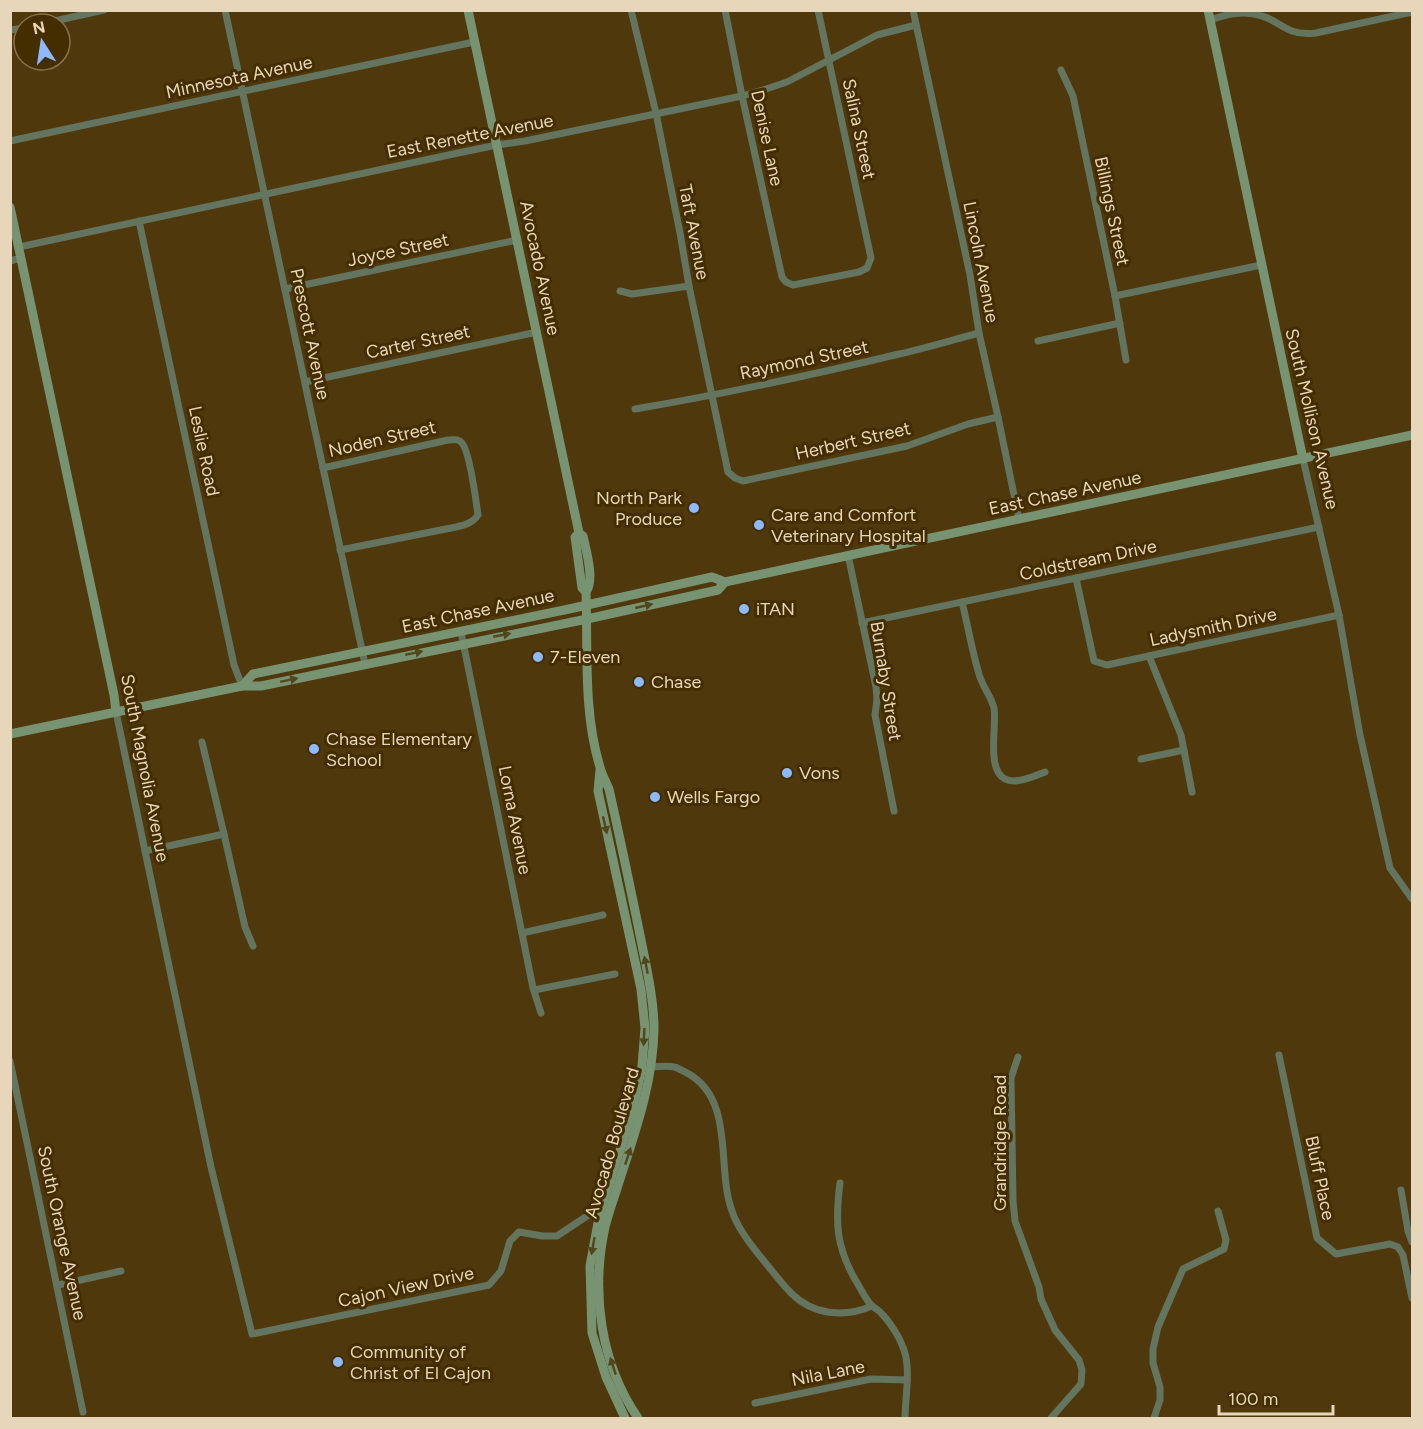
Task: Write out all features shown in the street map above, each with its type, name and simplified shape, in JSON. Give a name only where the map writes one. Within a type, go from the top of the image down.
[{"type":"main road","name":"Avocado Avenue","points":[[468,10],[579,533],[583,536],[590,587],[586,592],[587,619]]},
{"type":"main road","name":"South Mollison Avenue","points":[[1209,16],[1303,459]]},
{"type":"main road","name":"South Magnolia Avenue","points":[[10,207],[117,712]]},
{"type":"main road","name":"East Chase Avenue","points":[[242,686],[253,674],[712,578],[725,582],[1413,435]]},
{"type":"main road","name":"East Chase Avenue","points":[[10,734],[242,686],[261,686],[587,619],[718,590],[725,582]]},
{"type":"main road","name":"Avocado Boulevard","points":[[587,619],[592,727],[600,768],[609,789],[650,988],[654,1027],[651,1067],[642,1112],[605,1227],[599,1266],[602,1332],[623,1394],[638,1419]]},
{"type":"main road","name":"Avocado Boulevard","points":[[600,768],[598,791],[641,989],[645,1028],[642,1066],[633,1110],[600,1212],[590,1266],[592,1333],[606,1377],[625,1419]]},
{"type":"street","points":[[72,17],[104,10]]},
{"type":"street","name":"Prescott Avenue","points":[[225,10],[365,664]]},
{"type":"street","name":"Taft Avenue","points":[[631,10],[656,113],[689,286],[726,459]]},
{"type":"street","name":"Denise Lane","points":[[725,10],[781,271]]},
{"type":"street","name":"Salina Street","points":[[781,271],[786,282],[793,285],[859,272],[867,268],[871,258],[818,10]]},
{"type":"street","name":"Lincoln Avenue","points":[[913,10],[970,274],[979,333],[1019,519]]},
{"type":"street","points":[[1209,16],[1234,13],[1255,14],[1292,31],[1305,34],[1413,12]]},
{"type":"street","name":"East Renette Avenue","points":[[19,248],[497,145],[742,96],[787,82],[877,35],[916,25]]},
{"type":"street","name":"Minnesota Avenue","points":[[10,141],[474,42]]},
{"type":"street","name":"Billings Street","points":[[1061,70],[1073,96],[1115,296],[1126,360]]},
{"type":"street","name":"Leslie Road","points":[[139,221],[231,654],[242,686]]},
{"type":"street","name":"Joyce Street","points":[[285,289],[517,240]]},
{"type":"street","points":[[10,261],[21,258]]},
{"type":"street","points":[[1115,296],[1261,265]]},
{"type":"street","points":[[620,291],[632,294],[689,286]]},
{"type":"street","points":[[1038,341],[1120,323]]},
{"type":"street","name":"Carter Street","points":[[305,382],[537,332]]},
{"type":"street","name":"Raymond Street","points":[[634,409],[712,395],[902,354],[979,333]]},
{"type":"street","name":"Herbert Street","points":[[726,459],[728,472],[743,481],[907,446],[968,424],[998,417]]},
{"type":"street","name":"Noden Street","points":[[323,468],[448,440],[458,440],[464,444],[467,455],[478,515],[475,520],[467,524],[340,550]]},
{"type":"street","name":"South Mollison Avenue","points":[[1303,459],[1339,615],[1360,735],[1382,836],[1390,868],[1413,899]]},
{"type":"street","name":"Coldstream Drive","points":[[862,623],[1319,527]]},
{"type":"street","name":"Burnaby Street","points":[[848,555],[876,687],[875,715],[894,811]]},
{"type":"street","name":"Ladysmith Drive","points":[[1076,578],[1094,661],[1107,664],[1339,615]]},
{"type":"street","points":[[962,602],[979,677],[987,689],[994,708],[994,765],[999,774],[1011,781],[1030,778],[1045,772]]},
{"type":"street","name":"Lorna Avenue","points":[[461,632],[522,933],[541,1013]]},
{"type":"street","points":[[1149,656],[1178,724],[1192,792]]},
{"type":"street","name":"South Magnolia Avenue","points":[[117,712],[212,1167],[252,1334]]},
{"type":"street","points":[[202,742],[245,927],[253,946]]},
{"type":"street","points":[[1140,759],[1184,750]]},
{"type":"street","points":[[145,851],[224,834]]},
{"type":"street","points":[[522,933],[603,915]]},
{"type":"street","points":[[534,990],[615,974]]},
{"type":"street","name":"Bluff Place","points":[[1280,1055],[1317,1238],[1336,1254],[1390,1244],[1398,1246],[1403,1256],[1413,1298]]},
{"type":"street","name":"Grandridge Road","points":[[1018,1057],[1011,1078],[1015,1221],[1040,1287],[1041,1299],[1055,1330],[1079,1360],[1082,1370],[1081,1384],[1051,1419]]},
{"type":"street","name":"South Orange Avenue","points":[[10,1061],[83,1412]]},
{"type":"street","points":[[651,1067],[675,1067],[695,1077],[708,1092],[714,1102],[721,1126],[726,1187],[736,1220],[759,1254],[791,1294],[809,1307],[820,1311],[838,1313],[860,1311],[872,1306]]},
{"type":"street","points":[[840,1183],[837,1210],[840,1245],[846,1262],[872,1306],[882,1314],[902,1345],[906,1357],[905,1419]]},
{"type":"street","points":[[1401,1190],[1408,1231],[1413,1242]]},
{"type":"street","points":[[1154,1419],[1160,1400],[1160,1387],[1153,1363],[1153,1349],[1158,1327],[1183,1269],[1224,1249],[1226,1240],[1218,1211]]},
{"type":"street","name":"Cajon View Drive","points":[[252,1334],[489,1285],[501,1271],[510,1241],[519,1232],[557,1236],[587,1216],[600,1212]]},
{"type":"street","points":[[58,1285],[121,1271]]},
{"type":"street","name":"Nila Lane","points":[[755,1403],[871,1379],[907,1380]]},
{"type":"place","name":"North Park Produce","points":[[694,508]]},
{"type":"place","name":"Care and Comfort Veterinary Hospital","points":[[759,525]]},
{"type":"place","name":"iTAN","points":[[744,609]]},
{"type":"place","name":"7-Eleven","points":[[538,657]]},
{"type":"place","name":"Chase","points":[[639,682]]},
{"type":"place","name":"Chase Elementary School","points":[[314,749]]},
{"type":"place","name":"Vons","points":[[787,773]]},
{"type":"place","name":"Wells Fargo","points":[[655,797]]},
{"type":"place","name":"Community of Christ of El Cajon","points":[[338,1362]]}]
